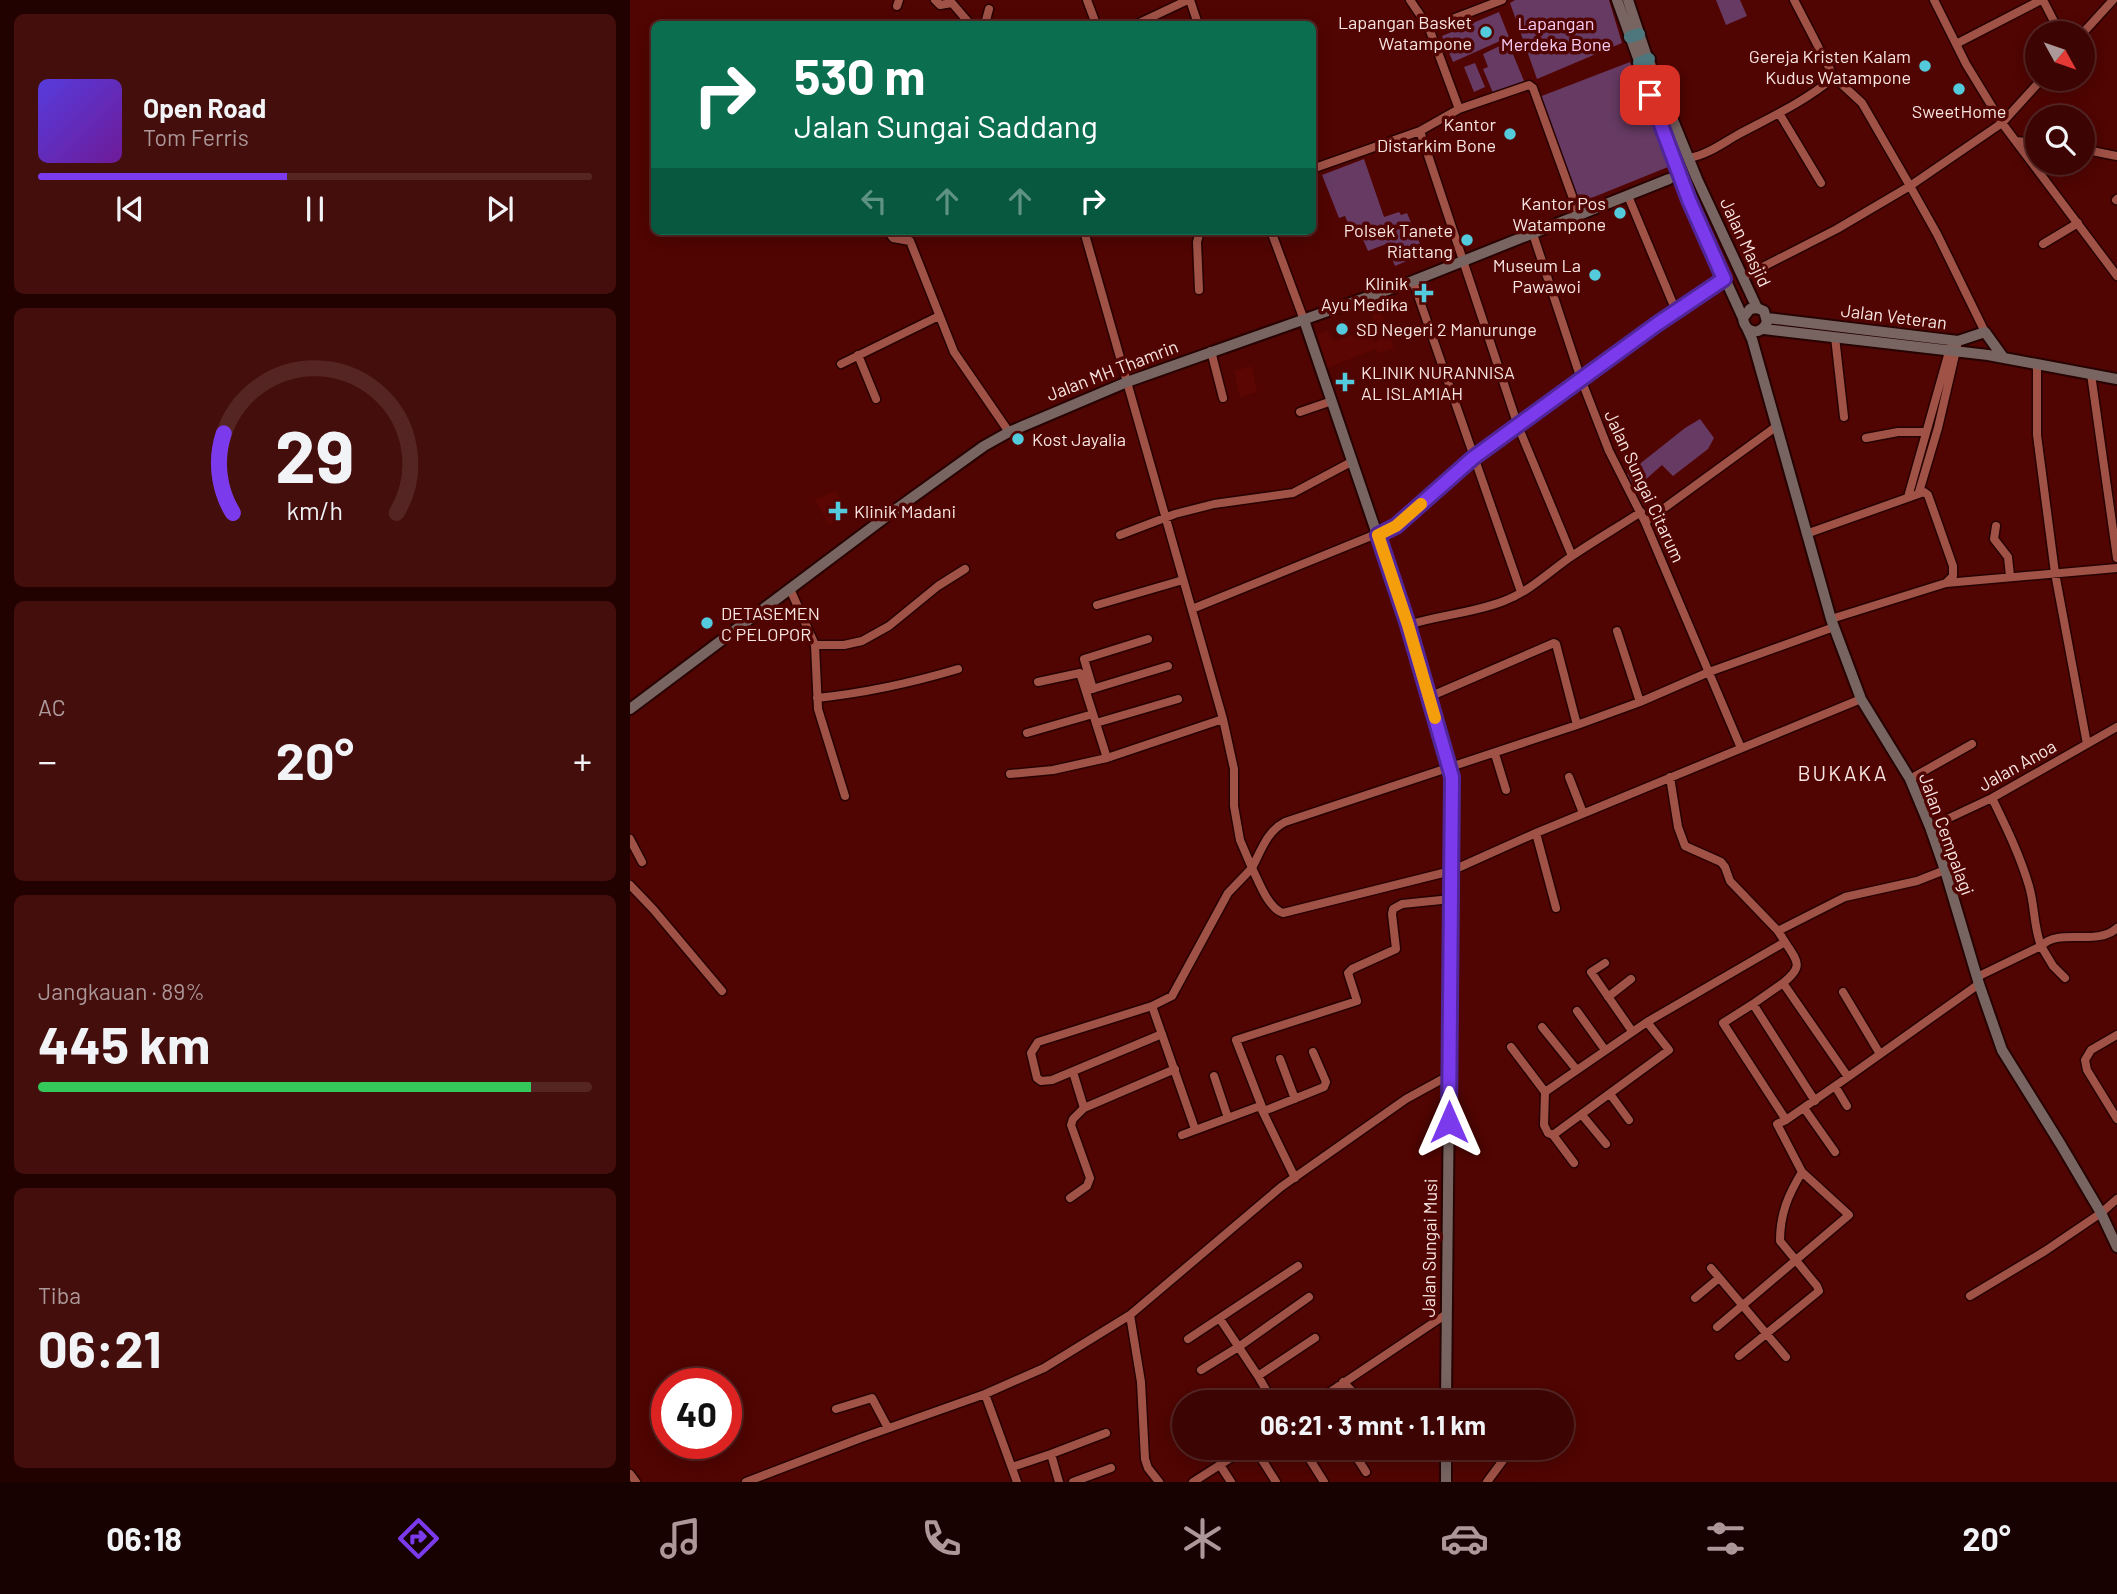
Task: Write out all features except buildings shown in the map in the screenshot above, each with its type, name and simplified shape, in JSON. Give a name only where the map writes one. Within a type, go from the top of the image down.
[{"type":"main road","points":[[1617,0],[1644,61]]},
{"type":"main road","points":[[1628,0],[1634,35]]},
{"type":"main road","name":"Jalan Masjid","points":[[1644,61],[1693,157],[1697,180],[1757,308]]},
{"type":"main road","name":"Jalan Masjid","points":[[1644,61],[1689,200],[1724,279],[1755,327]]},
{"type":"main road","points":[[1693,157],[1676,166],[1669,179],[1684,187],[1697,180]]},
{"type":"main road","name":"Jalan MH Thamrin","points":[[630,709],[984,446],[1009,432],[1127,382],[1413,281],[1669,179]]},
{"type":"main road","points":[[1757,308],[1764,312],[1755,327],[1750,309],[1757,308]]},
{"type":"main road","name":"Jalan Sungai Musi","points":[[1304,320],[1408,625],[1450,769],[1446,1390]]},
{"type":"main road","name":"Jalan Veteran","points":[[1755,327],[1789,327],[1954,346],[2117,379]]},
{"type":"main road","name":"Jalan Cempalagi","points":[[1755,327],[1777,426],[1806,534],[1833,623],[1861,699],[1910,779],[1930,827],[2002,1050],[2101,1213],[2117,1247]]},
{"type":"main road","name":"Jalan Veteran","points":[[1789,327],[1835,337],[1954,346],[1985,332]]},
{"type":"main road","points":[[1985,332],[2003,357]]},
{"type":"main road","points":[[1446,1460],[1446,1482]]},
{"type":"street","points":[[935,0],[940,5],[952,3],[967,21]]},
{"type":"street","points":[[1087,0],[1095,21]]},
{"type":"street","points":[[1144,21],[1189,0],[1197,21]]},
{"type":"street","points":[[1410,0],[1429,28],[1459,109]]},
{"type":"street","points":[[1429,28],[1502,0]]},
{"type":"street","points":[[1794,0],[1834,77],[1862,103],[1910,186],[1985,332]]},
{"type":"street","points":[[1956,44],[2042,0],[2053,21]]},
{"type":"street","points":[[2094,21],[2113,0]]},
{"type":"street","points":[[1936,1],[1956,44],[2002,123],[2117,276]]},
{"type":"street","points":[[986,21],[989,9]]},
{"type":"street","points":[[1693,157],[1779,113],[1834,77]]},
{"type":"street","points":[[1316,168],[1420,131],[1459,109],[1526,85],[1531,86],[1579,215]]},
{"type":"street","points":[[1743,277],[1837,229],[1910,186],[2002,123],[2031,91]]},
{"type":"street","points":[[1779,113],[1821,183]]},
{"type":"street","points":[[1420,131],[1518,426],[1572,556]]},
{"type":"street","points":[[2016,141],[2025,142]]},
{"type":"street","points":[[2095,152],[2117,156]]},
{"type":"street","points":[[1628,196],[1676,311]]},
{"type":"street","points":[[2043,244],[2078,223]]},
{"type":"street","name":"Jalan Sungai Citarum","points":[[1533,233],[1581,379],[1609,451],[1641,512],[1741,748]]},
{"type":"street","points":[[891,235],[893,238],[910,241],[957,358],[1009,432]]},
{"type":"street","points":[[1085,235],[1223,719],[1234,769],[1234,806],[1240,840],[1252,868],[1278,912],[1283,913],[1451,872],[1583,813],[1861,699]]},
{"type":"street","points":[[1199,235],[1199,290]]},
{"type":"street","points":[[1272,235],[1304,320]]},
{"type":"street","points":[[1192,609],[1396,526],[1473,458],[1724,279]]},
{"type":"street","points":[[1413,281],[1521,593]]},
{"type":"street","points":[[841,363],[939,316]]},
{"type":"street","points":[[1835,337],[1844,417]]},
{"type":"street","points":[[1908,497],[1925,432],[1954,346]]},
{"type":"street","points":[[1919,492],[1938,428],[1954,346]]},
{"type":"street","points":[[1211,351],[1223,398]]},
{"type":"street","points":[[858,355],[876,399]]},
{"type":"street","points":[[2037,364],[2037,435],[2055,573],[2087,744]]},
{"type":"street","points":[[2091,374],[2117,558]]},
{"type":"street","points":[[1300,412],[1332,401]]},
{"type":"street","points":[[1645,522],[1777,426]]},
{"type":"street","points":[[1866,438],[1898,432],[1925,432]]},
{"type":"street","points":[[1120,535],[1214,504],[1293,493],[1353,461]]},
{"type":"street","points":[[1806,534],[1924,492],[1928,495],[1953,566],[1953,576],[1946,583]]},
{"type":"street","points":[[1408,625],[1506,601],[1641,512]]},
{"type":"street","points":[[1996,526],[1994,539],[2008,557],[2010,576]]},
{"type":"street","points":[[1162,1034],[1073,1072],[1041,1082],[1037,1078],[1031,1057],[1038,1042],[1152,1006],[1172,996],[1228,893],[1252,868],[1270,834],[1278,826],[1577,725],[1833,623],[1946,583],[2117,568]]},
{"type":"street","points":[[815,645],[844,645],[862,641],[888,626],[938,586],[965,569]]},
{"type":"street","points":[[1097,605],[1183,580]]},
{"type":"street","points":[[790,589],[815,645],[817,698],[824,734],[845,796]]},
{"type":"street","points":[[1617,631],[1640,702]]},
{"type":"street","points":[[1107,758],[1094,719],[1083,660],[1148,639]]},
{"type":"street","points":[[1429,697],[1554,643],[1577,725]]},
{"type":"street","points":[[1090,690],[1168,666]]},
{"type":"street","points":[[817,698],[857,694],[958,669]]},
{"type":"street","points":[[1038,682],[1079,673],[1090,690]]},
{"type":"street","points":[[1027,733],[1178,699]]},
{"type":"street","points":[[1010,775],[1107,758],[1223,719]]},
{"type":"street","name":"Jalan Anoa","points":[[1930,827],[1992,799],[2117,727]]},
{"type":"street","points":[[1910,779],[1972,744]]},
{"type":"street","points":[[1496,754],[1506,789]]},
{"type":"street","points":[[1569,777],[1583,813]]},
{"type":"street","points":[[1670,777],[1678,827],[1685,846],[1721,862],[1730,881],[1778,931],[1797,961],[1795,974],[1723,1023],[1786,1120]]},
{"type":"street","points":[[1992,799],[2016,850],[2030,889],[2034,926],[2041,946],[2053,966],[2065,978]]},
{"type":"street","points":[[1536,833],[1556,908]]},
{"type":"street","points":[[630,839],[642,862]]},
{"type":"street","points":[[1778,931],[1845,897],[1917,881],[1945,870]]},
{"type":"street","points":[[630,885],[722,991]]},
{"type":"street","points":[[1295,1178],[1263,1109],[1236,1040],[1357,1001],[1348,973],[1396,949],[1393,909],[1402,904],[1451,899]]},
{"type":"street","points":[[1717,1327],[1797,1262],[1849,1215],[1802,1172],[1777,1124],[1815,1101],[1978,981],[2044,942],[2076,936],[2102,937],[2117,929]]},
{"type":"street","points":[[1545,1091],[1647,1021],[1784,942]]},
{"type":"street","points":[[1605,963],[1591,972],[1632,1031]]},
{"type":"street","points":[[1608,997],[1632,979]]},
{"type":"street","points":[[1783,983],[1848,1077]]},
{"type":"street","points":[[1843,992],[1880,1054]]},
{"type":"street","points":[[1753,1004],[1815,1101]]},
{"type":"street","points":[[1152,1006],[1195,1129]]},
{"type":"street","points":[[1577,1011],[1605,1049]]},
{"type":"street","points":[[1553,1135],[1669,1050],[1647,1021]]},
{"type":"street","points":[[1542,1027],[1577,1069]]},
{"type":"street","points":[[2117,1035],[2091,1050],[2085,1060],[2087,1070],[2117,1119]]},
{"type":"street","points":[[1511,1047],[1545,1091],[1544,1125],[1574,1163]]},
{"type":"street","points":[[1263,1109],[1323,1088],[1325,1085],[1313,1052]]},
{"type":"street","points":[[1280,1059],[1295,1099]]},
{"type":"street","points":[[1070,1198],[1087,1186],[1090,1178],[1072,1125],[1073,1119],[1084,1108],[1175,1069]]},
{"type":"street","points":[[1073,1072],[1084,1108]]},
{"type":"street","points":[[1214,1076],[1228,1118]]},
{"type":"street","points":[[749,1482],[985,1394],[1044,1368],[1127,1317],[1295,1178],[1406,1099],[1448,1076]]},
{"type":"street","points":[[1835,1086],[1847,1106]]},
{"type":"street","points":[[1610,1094],[1629,1120]]},
{"type":"street","points":[[1182,1135],[1258,1105],[1263,1109]]},
{"type":"street","points":[[1804,1108],[1835,1152]]},
{"type":"street","points":[[1582,1115],[1605,1144]]},
{"type":"street","points":[[1739,1356],[1819,1291],[1780,1241],[1780,1222],[1788,1196],[1802,1172]]},
{"type":"street","points":[[1970,1296],[2045,1251],[2117,1199]]},
{"type":"street","points":[[1188,1339],[1298,1266]]},
{"type":"street","points":[[1711,1268],[1786,1357]]},
{"type":"street","points":[[1695,1298],[1719,1278]]},
{"type":"street","points":[[1201,1370],[1309,1297]]},
{"type":"street","points":[[1332,1390],[1446,1315]]},
{"type":"street","points":[[1127,1317],[1141,1382],[1145,1459],[1147,1468],[1159,1482]]},
{"type":"street","points":[[1220,1319],[1266,1390]]},
{"type":"street","points":[[1258,1376],[1315,1338]]},
{"type":"street","points":[[1343,1382],[1351,1390]]},
{"type":"street","points":[[985,1394],[1017,1482]]},
{"type":"street","points":[[836,1409],[874,1398],[888,1428]]},
{"type":"street","points":[[1013,1467],[1106,1433]]},
{"type":"street","points":[[1051,1454],[1059,1482]]},
{"type":"street","points":[[1193,1482],[1228,1460]]},
{"type":"street","points":[[1262,1460],[1276,1482]]},
{"type":"street","points":[[1310,1460],[1324,1482]]},
{"type":"street","points":[[1358,1460],[1366,1472]]},
{"type":"street","points":[[1492,1481],[1503,1460]]},
{"type":"street","points":[[1220,1465],[1231,1482]]},
{"type":"street","points":[[1073,1482],[1111,1468]]},
{"type":"street","points":[[630,1474],[636,1482]]},
{"type":"shaded area","points":[[1380,308],[1394,348],[1377,353],[1376,349],[1327,368],[1316,335],[1328,331],[1335,341],[1371,329],[1374,343],[1380,339],[1371,311]]},
{"type":"shaded area","points":[[1252,366],[1257,392],[1240,397],[1234,371]]},
{"type":"shaded area","points":[[835,491],[842,502],[837,504],[844,514],[829,525],[815,500]]},
{"type":"green space","name":"Lapangan Merdeka Bone","points":[[1515,0],[1609,0],[1622,43],[1537,79],[1510,3]]},
{"type":"green space","points":[[1716,0],[1740,0],[1747,16],[1726,25]]},
{"type":"green space","points":[[1499,12],[1509,37],[1453,62],[1442,36]]},
{"type":"green space","points":[[1508,42],[1524,81],[1493,93],[1483,69],[1488,67],[1483,54]]},
{"type":"green space","points":[[1630,62],[1668,167],[1579,203],[1539,97]]},
{"type":"green space","points":[[1475,63],[1485,87],[1474,92],[1464,67]]},
{"type":"green space","points":[[1364,159],[1384,217],[1399,212],[1401,215],[1407,213],[1423,251],[1395,266],[1386,244],[1368,251],[1358,228],[1351,230],[1345,216],[1339,218],[1322,175]]},
{"type":"green space","points":[[1700,419],[1714,438],[1708,449],[1673,476],[1662,465],[1635,489],[1627,474]]},
{"type":"slow traffic","points":[[1421,504],[1396,526],[1378,535],[1435,718]]},
{"type":"place","name":"Lapangan Basket Watampone","points":[[1486,32]]},
{"type":"place","name":"Gereja Kristen Kalam Kudus Watampone","points":[[1925,66]]},
{"type":"place","name":"SweetHome","points":[[1959,89]]},
{"type":"place","name":"Kantor Distarkim Bone","points":[[1510,134]]},
{"type":"place","name":"Kantor Pos Watampone","points":[[1620,213]]},
{"type":"place","name":"Polsek Tanete Riattang","points":[[1467,240]]},
{"type":"place","name":"Museum La Pawawoi","points":[[1595,275]]},
{"type":"place","name":"Klinik Ayu Medika","points":[[1424,293]]},
{"type":"place","name":"SD Negeri 2 Manurunge","points":[[1342,329]]},
{"type":"place","name":"KLINIK NURANNISA AL ISLAMIAH","points":[[1345,382]]},
{"type":"place","name":"Kost Jayalia","points":[[1018,439]]},
{"type":"place","name":"Klinik Madani","points":[[838,511]]},
{"type":"place","name":"DETASEMEN C PELOPOR","points":[[707,623]]},
{"type":"district","name":"BUKAKA","points":[[1843,772]]},
{"type":"route","points":[[1449,1122],[1452,777],[1408,625],[1378,535],[1396,526],[1473,458],[1657,324],[1724,279],[1689,200],[1650,95]]}]
